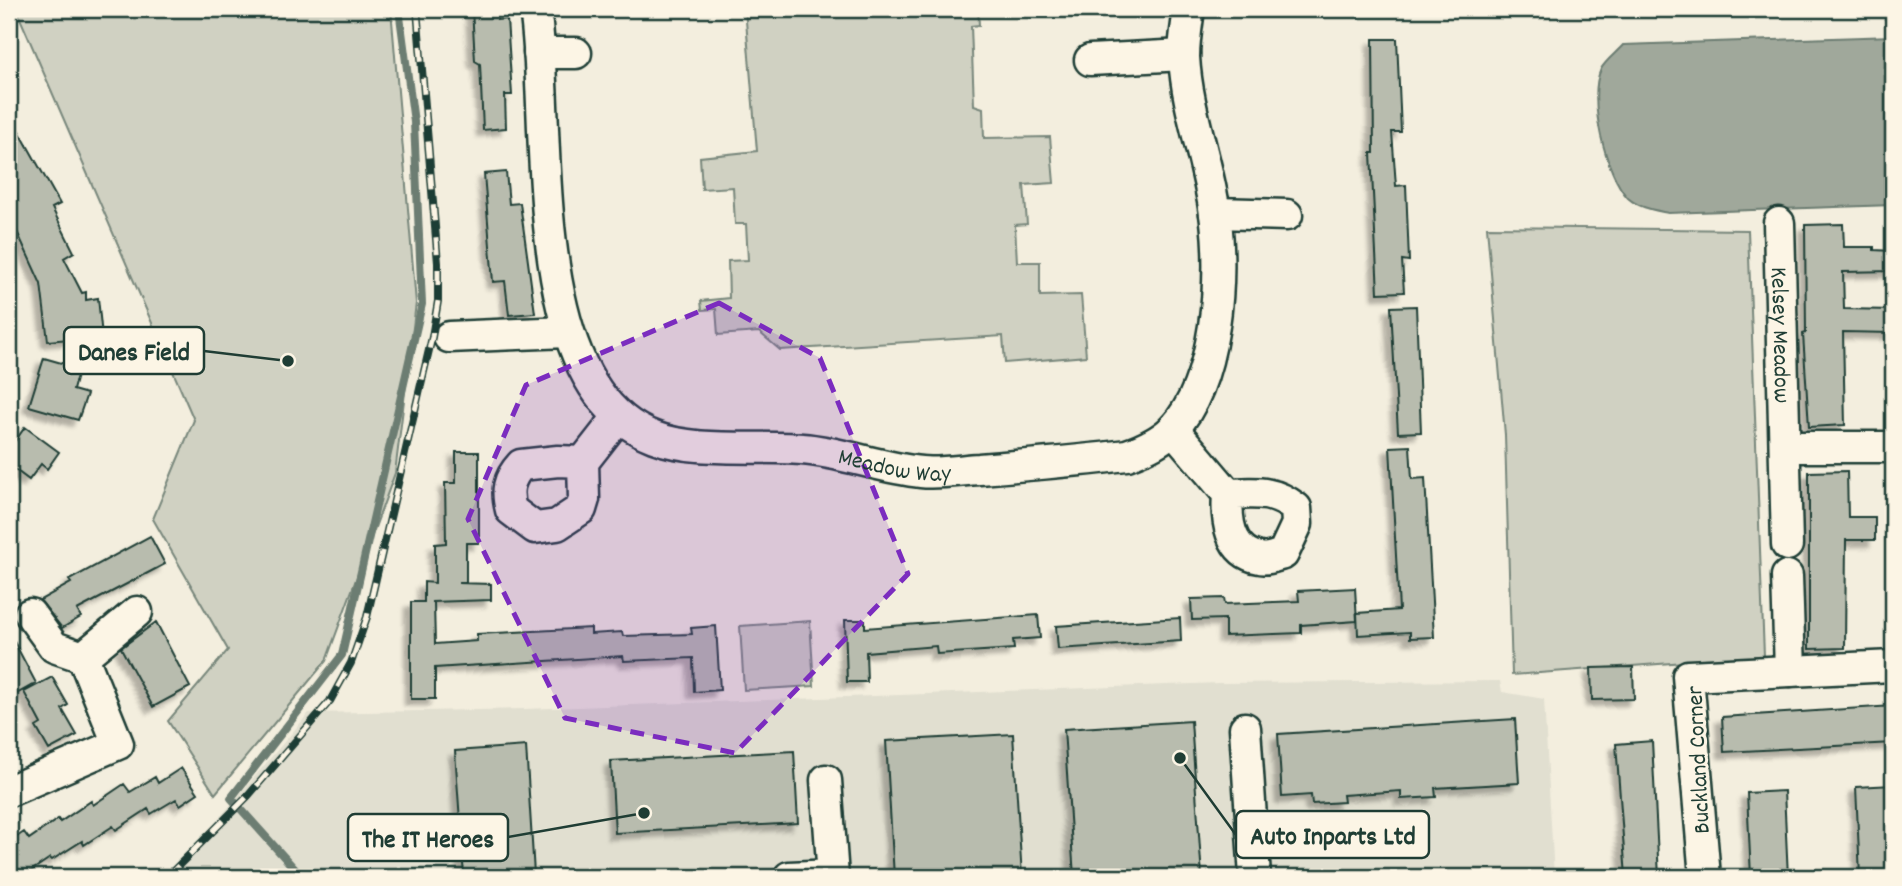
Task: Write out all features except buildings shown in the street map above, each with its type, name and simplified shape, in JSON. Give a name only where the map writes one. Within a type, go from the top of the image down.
[{"type":"street","name":"Meadow Way","points":[[535,9],[542,148],[555,261],[568,332],[588,378],[599,395],[619,416],[654,437],[694,446],[804,449],[923,472],[1127,454],[1151,446],[1173,429],[1193,402],[1204,372],[1211,336],[1219,255],[1215,213],[1193,117],[1184,55],[1189,9]]},
{"type":"street","points":[[539,53],[576,53]]},
{"type":"street","points":[[1090,61],[1184,55]]},
{"type":"street","points":[[1215,213],[1287,215]]},
{"type":"street","name":"Kelsey Meadow","points":[[1779,223],[1787,545]]},
{"type":"street","points":[[449,337],[568,332]]},
{"type":"street","points":[[583,462],[619,416]]},
{"type":"street","points":[[1173,429],[1228,494]]},
{"type":"street","points":[[1785,447],[1893,447]]},
{"type":"street","points":[[1787,576],[1790,671]]},
{"type":"street","points":[[83,657],[137,612]]},
{"type":"street","points":[[9,791],[118,744],[83,657],[54,647],[30,614]]},
{"type":"street","name":"Buckland Corner","points":[[1705,877],[1688,676],[1893,666]]},
{"type":"street","points":[[1245,728],[1255,877]]},
{"type":"street","points":[[789,877],[833,876],[827,780]]},
{"type":"highlighted area","points":[[719,303],[820,358],[908,574],[735,753],[565,718],[468,519],[526,385]]},
{"type":"shaded area","points":[[16,9],[391,9],[416,303],[395,473],[326,661],[215,794],[168,721],[228,650],[153,519],[194,420]]},
{"type":"shaded area","points":[[745,9],[978,9],[979,25],[971,26],[974,105],[983,108],[984,138],[1050,137],[1054,183],[1024,185],[1027,224],[1015,225],[1017,262],[1040,262],[1040,296],[1081,295],[1086,356],[1005,363],[1003,336],[780,350],[759,332],[718,335],[716,309],[702,310],[701,301],[729,298],[728,261],[748,260],[746,224],[735,224],[733,187],[702,189],[700,157],[757,151]]},
{"type":"shaded area","points":[[1893,36],[1893,205],[1668,213],[1637,204],[1628,198],[1620,187],[1606,155],[1596,99],[1601,69],[1623,45]]},
{"type":"shaded area","points":[[1487,227],[1748,230],[1764,656],[1512,675],[1505,435]]},
{"type":"shaded area","points":[[810,621],[814,686],[744,690],[740,626]]},
{"type":"shaded area","points":[[1500,681],[1502,692],[1544,699],[1554,877],[169,877],[309,713],[525,709],[1219,683]]},
{"type":"waterway","points":[[302,877],[231,798],[342,655],[422,304],[414,122],[399,9]]},
{"type":"railway","points":[[167,877],[248,796],[330,701],[351,663],[367,617],[438,301],[438,263],[417,9]]},
{"type":"place","name":"Danes Field","points":[[288,361]]},
{"type":"place","name":"Auto Inparts Ltd","points":[[1180,758]]},
{"type":"place","name":"The IT Heroes","points":[[644,813]]}]
